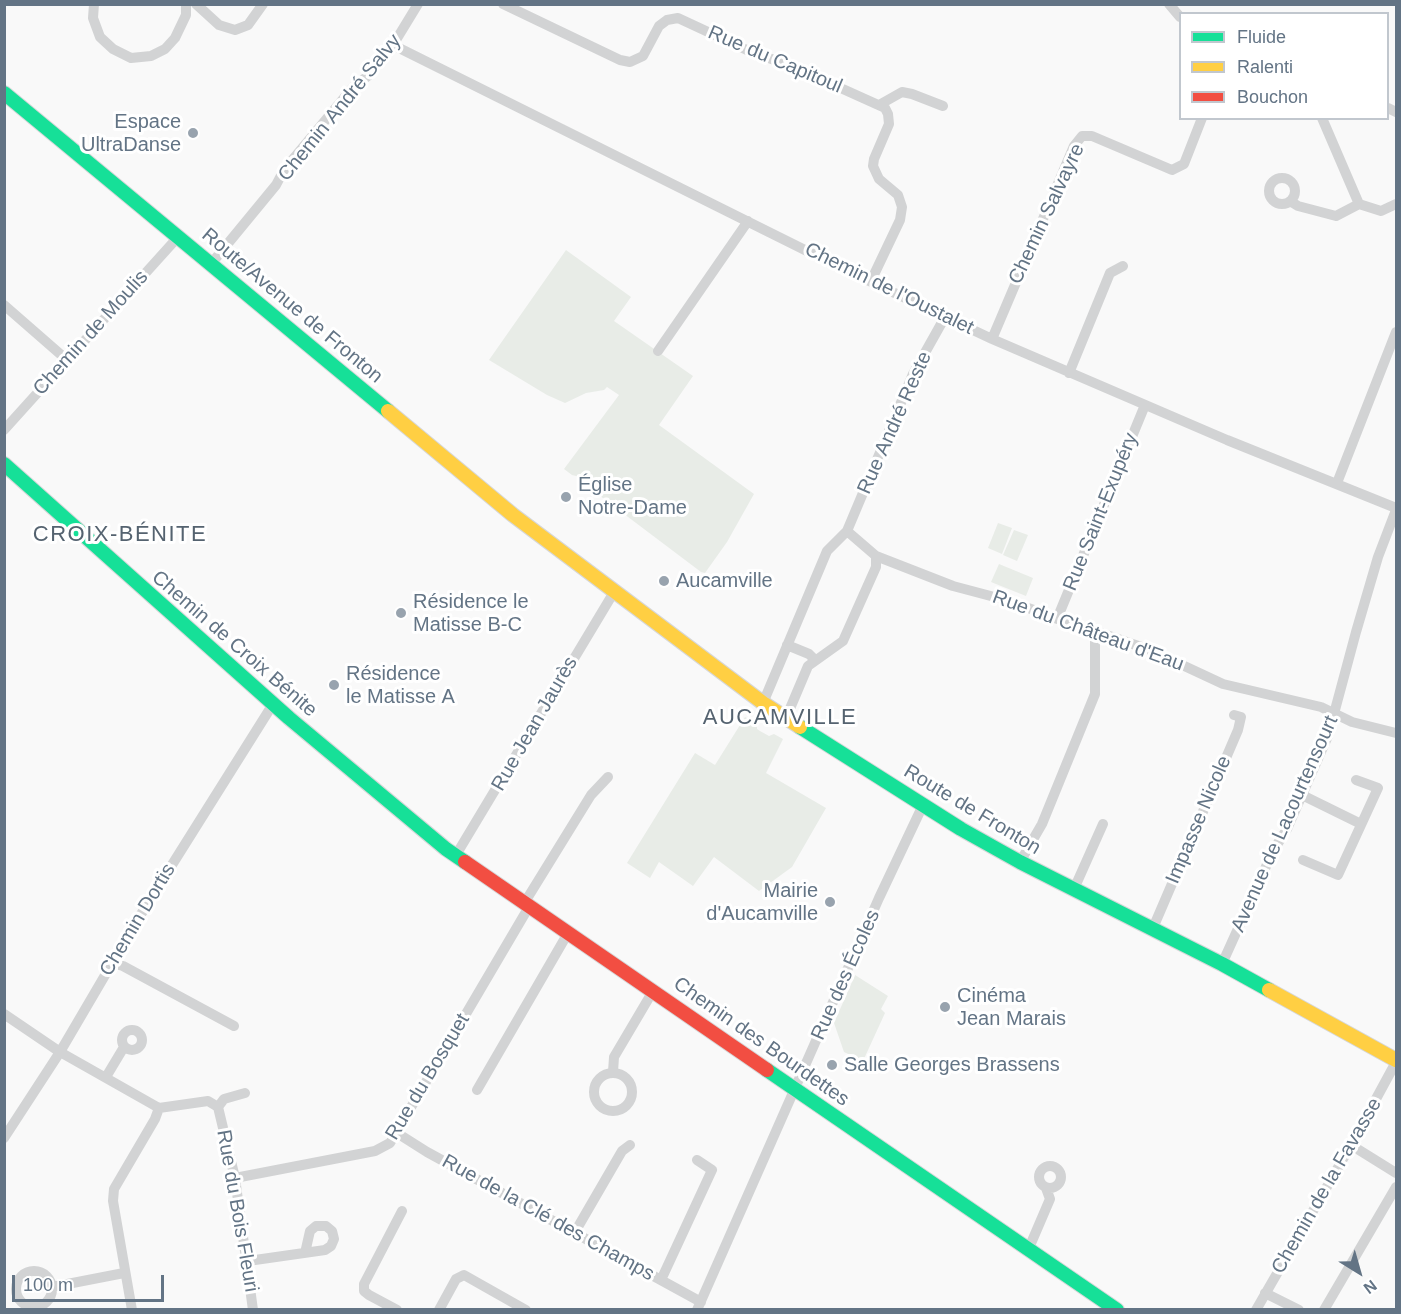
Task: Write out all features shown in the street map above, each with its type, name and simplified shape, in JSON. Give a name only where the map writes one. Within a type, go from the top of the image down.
[{"type":"main road","name":"Route/Avenue de Fronton","points":[[4,93],[488,495],[556,548]]},
{"type":"main road","name":"Chemin de Croix Bénite","points":[[4,464],[140,588],[388,801]]},
{"type":"main road","name":"Route de Fronton","points":[[556,548],[763,703],[923,805],[1020,862],[1222,964],[1396,1061]]},
{"type":"main road","name":"Chemin des Bourdettes","points":[[388,801],[456,855],[1117,1310]]},
{"type":"street","points":[[94,4],[93,18],[100,37],[113,49],[131,58],[151,56],[165,49],[175,38],[186,15],[186,4]]},
{"type":"street","points":[[196,4],[219,24],[235,30],[248,25],[263,4]]},
{"type":"street","name":"Chemin André Salvy","points":[[211,264],[333,111],[354,86],[368,76],[393,45],[418,4]]},
{"type":"street","name":"Rue du Capitoul","points":[[503,4],[620,60],[630,62],[643,56],[659,26],[667,20],[678,18],[749,51],[794,67],[879,105]]},
{"type":"street","points":[[1169,4],[1179,16]]},
{"type":"street","name":"Chemin de l'Oustalet","points":[[393,45],[992,339],[1396,509]]},
{"type":"street","points":[[879,105],[902,92],[943,106]]},
{"type":"street","points":[[871,281],[900,220],[902,207],[898,195],[879,179],[873,166],[873,159],[889,124],[885,108],[879,105]]},
{"type":"street","name":"Chemin Salvayre","points":[[992,339],[1074,146],[1082,136],[1092,136],[1172,170],[1184,164],[1201,120]]},
{"type":"street","points":[[1323,120],[1359,204]]},
{"type":"street","points":[[1290,201],[1298,206],[1336,216],[1359,204],[1381,211],[1396,204]]},
{"type":"street","points":[[658,351],[748,221]]},
{"type":"street","name":"Chemin de Moulis","points":[[4,430],[178,237]]},
{"type":"street","points":[[1069,373],[1110,273],[1123,266]]},
{"type":"street","points":[[4,305],[67,360]]},
{"type":"street","name":"Rue André Reste","points":[[847,531],[913,374],[945,317]]},
{"type":"street","points":[[1337,483],[1396,332]]},
{"type":"street","name":"Rue Saint-Exupéry","points":[[1057,619],[1145,405]]},
{"type":"street","name":"Avenue de Lacourtensourt","points":[[1222,964],[1273,851],[1287,829],[1328,736],[1378,557],[1396,509]]},
{"type":"street","points":[[763,703],[827,551],[847,531]]},
{"type":"street","name":"Rue du Château d'Eau","points":[[847,531],[876,556],[953,586],[1002,599],[1166,656],[1223,684],[1321,707],[1363,725],[1396,733]]},
{"type":"street","points":[[786,718],[808,666],[843,641],[876,567],[876,556]]},
{"type":"street","name":"Rue Jean Jaurès","points":[[456,855],[614,592]]},
{"type":"street","points":[[1020,862],[1042,824],[1095,694],[1095,640],[1098,632]]},
{"type":"street","points":[[787,645],[809,654],[815,660]]},
{"type":"street","name":"Chemin Dortis","points":[[4,1138],[60,1052],[214,796],[273,704]]},
{"type":"street","name":"Impasse Nicole","points":[[1153,928],[1238,730],[1241,717],[1234,715]]},
{"type":"street","name":"Rue du Bosquet","points":[[235,1179],[375,1151],[390,1143],[591,795],[608,777]]},
{"type":"street","points":[[1303,860],[1338,875],[1378,788],[1356,780]]},
{"type":"street","points":[[1302,795],[1361,824]]},
{"type":"street","name":"Rue des Écoles","points":[[699,1306],[879,898],[923,805]]},
{"type":"street","points":[[1074,890],[1103,824]]},
{"type":"street","points":[[477,1090],[568,933]]},
{"type":"street","points":[[112,963],[123,966],[234,1026]]},
{"type":"street","points":[[613,1072],[614,1057],[653,991]]},
{"type":"street","points":[[4,1014],[60,1052],[159,1108],[155,1119],[114,1189],[113,1201],[132,1310]]},
{"type":"street","points":[[106,1077],[124,1047]]},
{"type":"street","name":"Chemin de la Favasse","points":[[1256,1310],[1351,1145],[1396,1061]]},
{"type":"street","points":[[218,1107],[224,1099],[245,1093]]},
{"type":"street","name":"Rue du Bois Fleuri","points":[[159,1108],[208,1101],[218,1107],[235,1179],[253,1310]]},
{"type":"street","name":"Rue de la Clé des Champs","points":[[397,1133],[427,1152],[661,1280],[699,1306]]},
{"type":"street","points":[[575,1232],[622,1151],[630,1144]]},
{"type":"street","points":[[1351,1145],[1396,1173]]},
{"type":"street","points":[[661,1280],[712,1170],[697,1160]]},
{"type":"street","points":[[1324,1310],[1396,1187]]},
{"type":"street","points":[[1029,1248],[1050,1199],[1046,1188]]},
{"type":"street","points":[[397,1310],[364,1290],[364,1284],[402,1211]]},
{"type":"street","points":[[248,1261],[305,1253]]},
{"type":"street","points":[[52,1287],[124,1273]]},
{"type":"street","points":[[439,1310],[456,1279],[464,1275],[526,1310]]},
{"type":"street","points":[[1266,1293],[1299,1310]]},
{"type":"shaded area","points":[[566,250],[631,297],[614,321],[693,376],[659,425],[754,494],[727,542],[705,573],[583,483],[580,477],[564,469],[619,395],[607,387],[604,390],[586,393],[565,403],[547,395],[489,360]]},
{"type":"shaded area","points":[[998,523],[1012,528],[1002,554],[988,548]]},
{"type":"shaded area","points":[[1014,530],[1028,535],[1017,561],[1003,555]]},
{"type":"shaded area","points":[[999,564],[1033,578],[1026,596],[991,582]]},
{"type":"shaded area","points":[[745,717],[757,724],[757,729],[760,731],[783,739],[766,773],[826,808],[792,867],[759,891],[714,857],[693,886],[659,862],[650,878],[627,863],[695,753],[715,765]]},
{"type":"shaded area","points":[[855,975],[888,996],[881,1009],[885,1013],[863,1061],[844,1052],[834,1023]]},
{"type":"traffic: fast","points":[[4,93],[388,411]]},
{"type":"traffic: fast","points":[[4,464],[289,718],[446,849],[465,862]]},
{"type":"traffic: fast","points":[[800,727],[961,829],[1020,862],[1269,990]]},
{"type":"traffic: fast","points":[[767,1070],[1117,1310]]},
{"type":"traffic: slow","points":[[388,411],[513,515],[763,703],[800,727]]},
{"type":"traffic: slow","points":[[1269,990],[1396,1060]]},
{"type":"traffic: jam","points":[[465,862],[767,1070]]},
{"type":"place","name":"Espace UltraDanse","points":[[193,133]]},
{"type":"place","name":"Église Notre-Dame","points":[[566,497]]},
{"type":"place","name":"Aucamville","points":[[664,581]]},
{"type":"place","name":"Résidence le Matisse B-C","points":[[401,613]]},
{"type":"place","name":"Résidence le Matisse A","points":[[334,685]]},
{"type":"place","name":"Mairie d'Aucamville","points":[[830,902]]},
{"type":"place","name":"Cinéma Jean Marais","points":[[945,1007]]},
{"type":"place","name":"Salle Georges Brassens","points":[[832,1065]]},
{"type":"district","name":"CROIX-BÉNITE","points":[[120,535]]},
{"type":"district","name":"AUCAMVILLE","points":[[780,718]]}]
